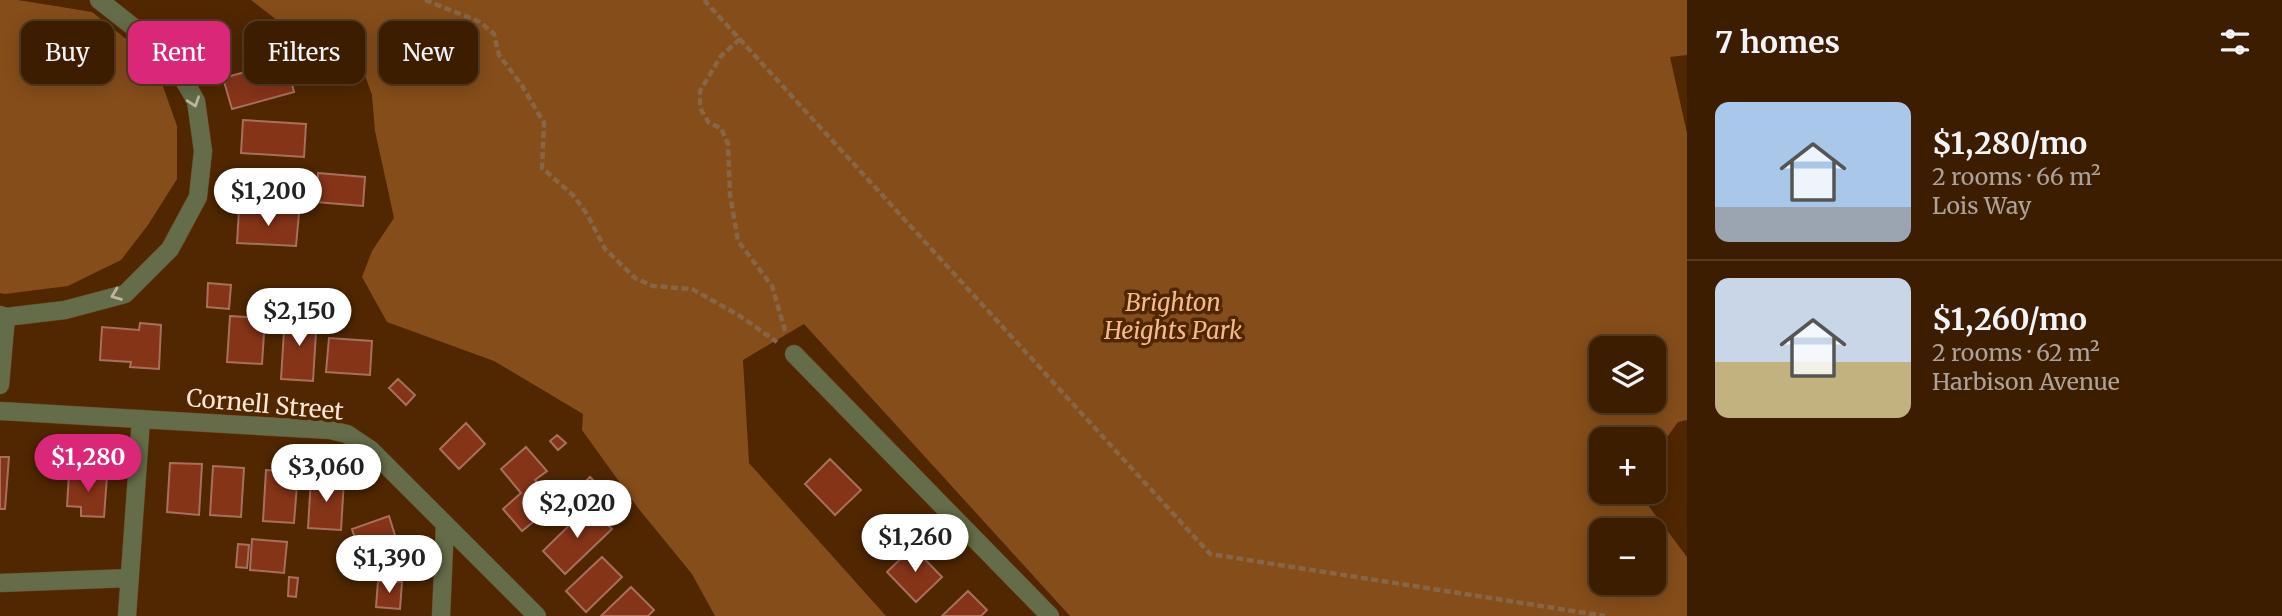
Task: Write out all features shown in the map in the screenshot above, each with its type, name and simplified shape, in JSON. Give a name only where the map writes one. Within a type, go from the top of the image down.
[{"type":"street","points":[[0,385],[3,316],[65,310],[125,293],[170,249],[198,197],[203,151],[196,101],[170,56],[99,0]]},
{"type":"street","points":[[794,355],[1049,616]]},
{"type":"street","name":"Cornell Street","points":[[0,411],[330,430],[347,434],[371,450],[537,616]]},
{"type":"street","points":[[127,616],[141,419]]},
{"type":"street","points":[[441,616],[445,524]]},
{"type":"street","points":[[0,583],[130,578]]},
{"type":"path","points":[[425,0],[480,22],[494,34],[499,55],[522,84],[544,123],[542,168],[573,195],[587,214],[605,249],[635,278],[653,286],[692,289],[740,316],[794,355]]},
{"type":"path","points":[[704,0],[1210,554],[1605,616]]},
{"type":"path","points":[[740,39],[721,56],[700,91],[700,108],[709,123],[721,128],[728,144],[730,195],[738,242],[772,285],[794,355]]},
{"type":"green space","points":[[0,0],[18,0],[92,12],[103,21],[21,21],[21,84],[114,84],[114,29],[128,40],[128,84],[162,84],[177,126],[177,179],[148,225],[121,260],[68,286],[0,293]]},
{"type":"green space","name":"Brighton Heights Park","points":[[251,0],[1687,0],[1687,55],[1670,57],[1687,133],[1687,420],[1678,422],[1666,438],[1666,427],[1589,427],[1589,504],[1647,504],[1658,518],[1589,518],[1589,595],[1666,595],[1666,529],[1687,557],[1687,616],[1070,616],[804,324],[743,360],[749,463],[886,616],[715,616],[692,574],[638,508],[582,430],[583,414],[494,361],[387,322],[362,277],[372,251],[394,218],[375,131],[372,95],[365,76],[365,21],[278,21]]},
{"type":"building","points":[[244,72],[244,84],[292,84],[294,92],[232,109],[225,84],[230,84],[230,76]]},
{"type":"building","points":[[243,120],[306,124],[304,157],[241,153]]},
{"type":"building","points":[[318,173],[365,177],[363,206],[316,202]]},
{"type":"building","points":[[239,210],[299,213],[296,246],[237,243]]},
{"type":"building","points":[[208,283],[231,285],[229,309],[207,307]]},
{"type":"building","points":[[285,314],[317,316],[313,381],[281,379]]},
{"type":"building","points":[[230,316],[265,318],[262,364],[227,362]]},
{"type":"building","points":[[140,323],[161,325],[159,369],[130,367],[131,362],[100,360],[102,327],[139,330]]},
{"type":"building","points":[[329,338],[372,341],[370,375],[326,372]]},
{"type":"building","points":[[398,379],[415,395],[406,405],[389,388]]},
{"type":"building","points":[[466,423],[485,444],[459,469],[440,449]]},
{"type":"building","points":[[557,435],[566,443],[558,450],[550,441]]},
{"type":"building","points":[[526,447],[547,471],[535,480],[555,504],[522,531],[503,509],[521,493],[501,469]]},
{"type":"building","points":[[0,457],[9,457],[5,509],[0,509]]},
{"type":"building","points":[[830,459],[861,490],[835,515],[805,484]]},
{"type":"building","points":[[170,463],[202,464],[199,515],[167,512]]},
{"type":"building","points":[[213,466],[244,468],[241,517],[210,515]]},
{"type":"building","points":[[266,470],[298,472],[294,523],[263,521]]},
{"type":"building","points":[[69,473],[107,476],[104,517],[81,516],[81,507],[67,506]]},
{"type":"building","points":[[590,477],[600,487],[591,496],[582,485]]},
{"type":"building","points":[[311,478],[344,480],[341,530],[308,528]]},
{"type":"building","points":[[589,506],[612,529],[565,574],[543,551]]},
{"type":"building","points":[[389,516],[403,561],[366,573],[352,529]]},
{"type":"building","points":[[252,539],[287,542],[284,573],[250,570]]},
{"type":"building","points":[[238,544],[249,545],[247,568],[236,567]]},
{"type":"building","points":[[913,547],[942,577],[916,602],[887,572]]},
{"type":"building","points":[[602,557],[622,577],[586,612],[566,591]]},
{"type":"building","points":[[289,577],[298,578],[296,597],[288,596]]},
{"type":"building","points":[[378,581],[402,582],[400,609],[376,607]]},
{"type":"building","points":[[631,587],[654,610],[648,616],[601,616]]},
{"type":"building","points":[[968,591],[987,610],[981,616],[942,616]]}]
